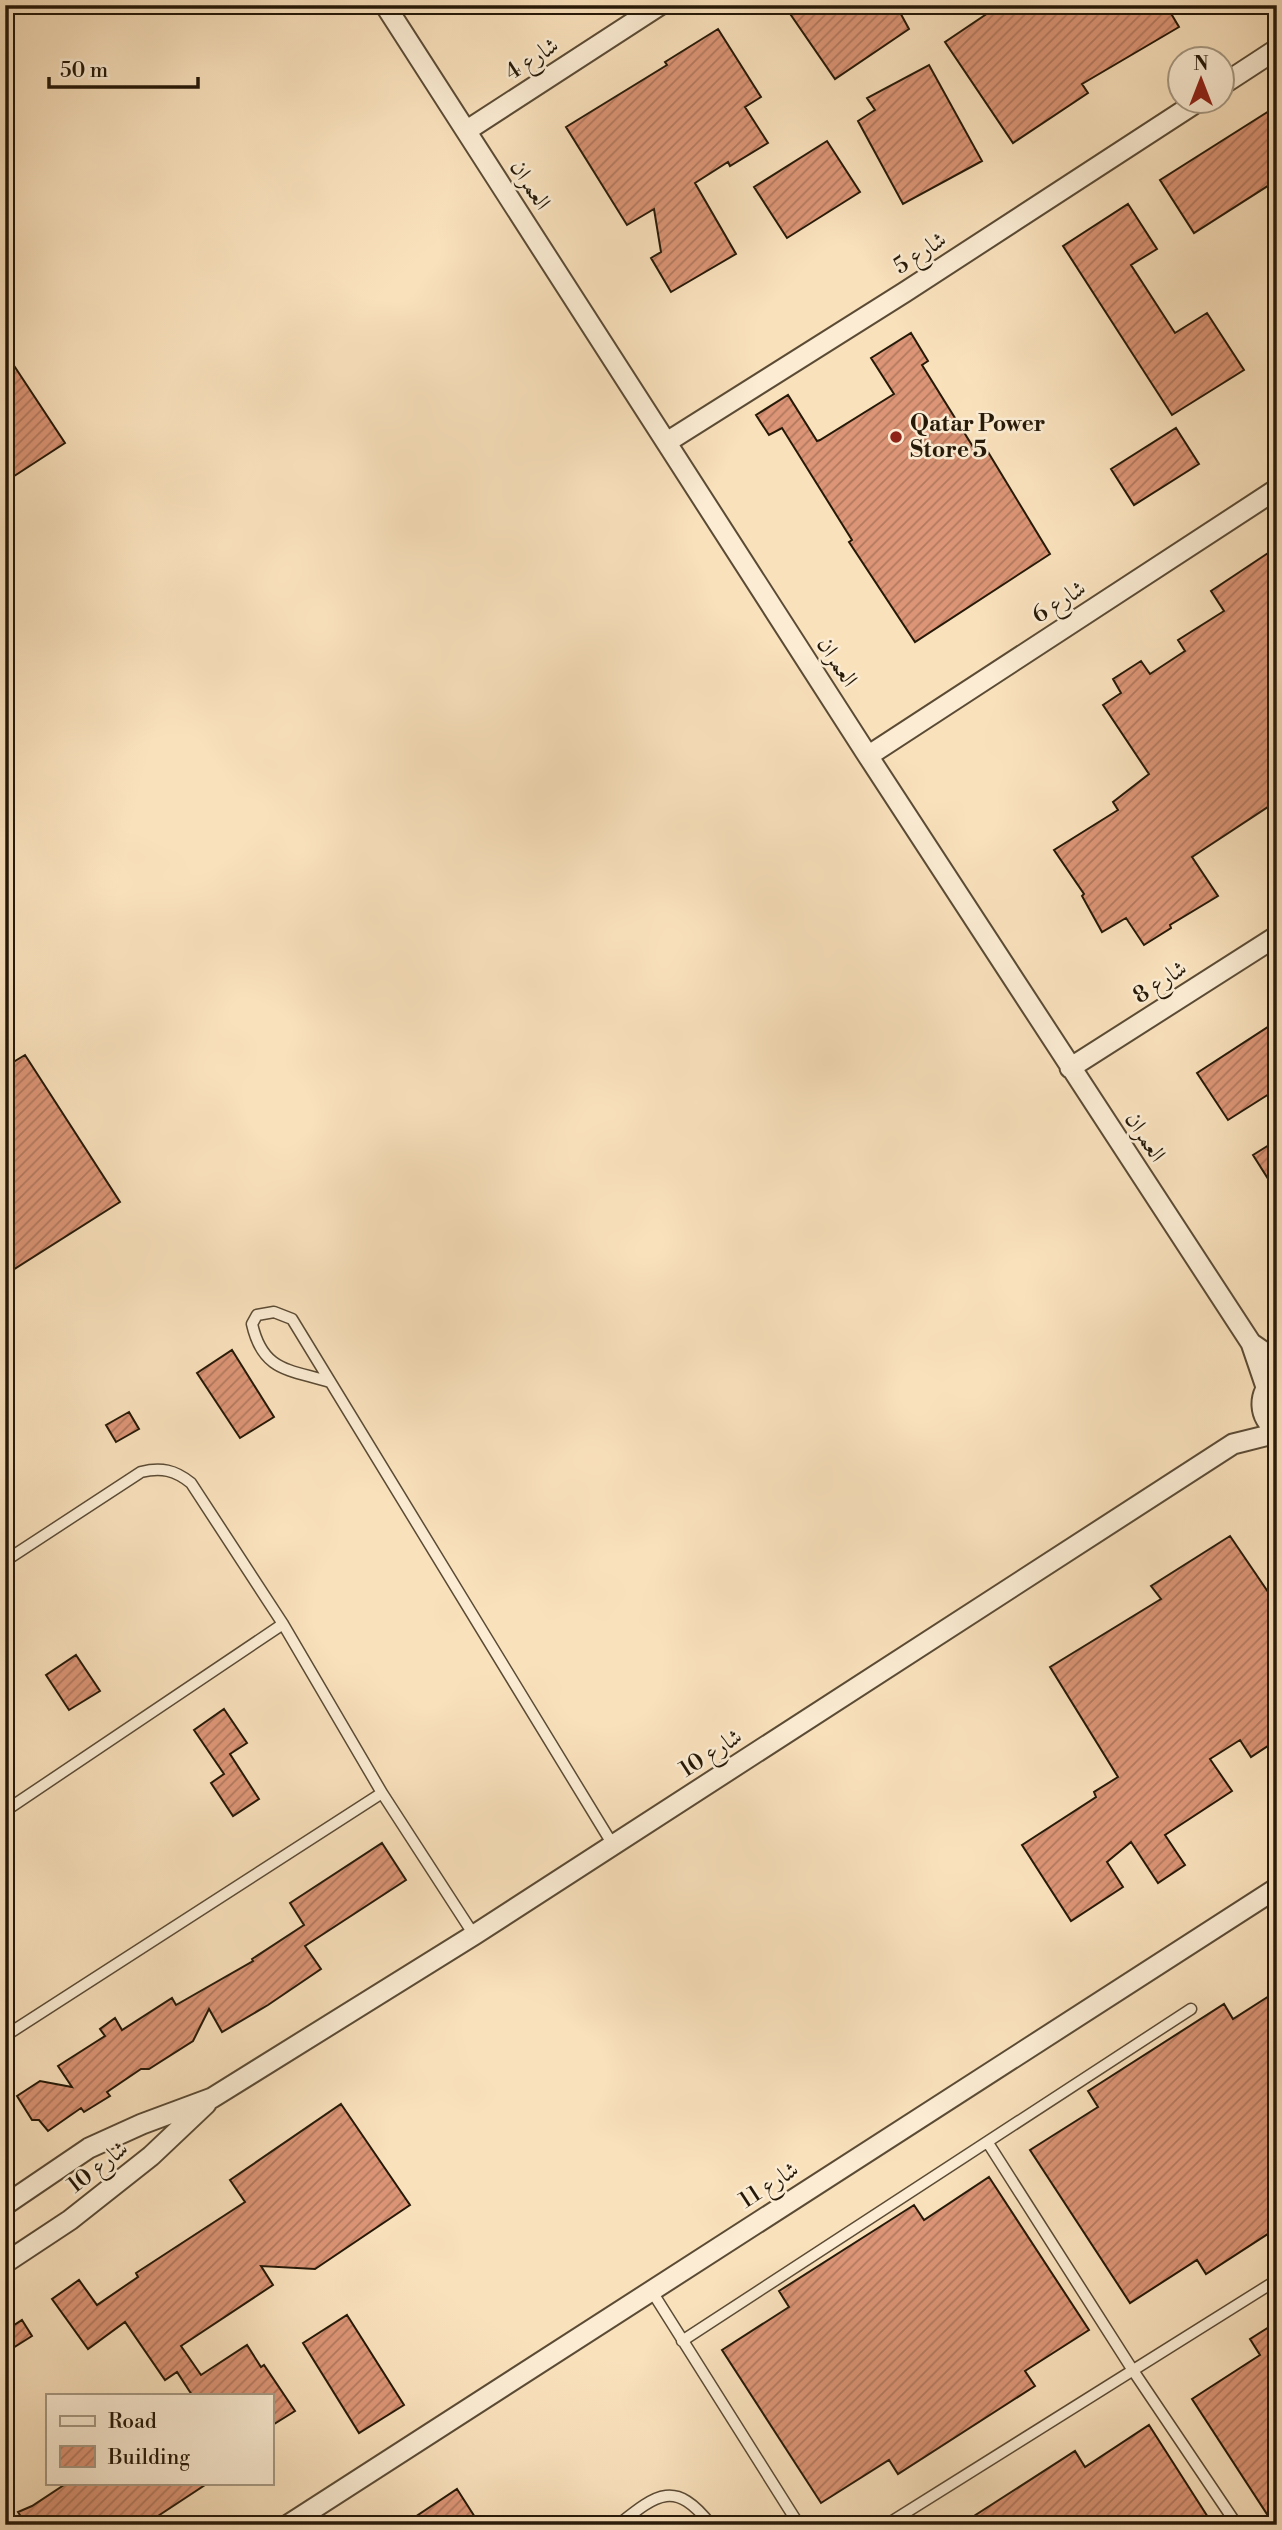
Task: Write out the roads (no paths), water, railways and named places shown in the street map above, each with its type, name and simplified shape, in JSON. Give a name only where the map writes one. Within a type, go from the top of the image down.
[{"type":"street","name":"العمران","points":[[385,5],[867,756],[1251,1343],[1268,1390],[1264,1416],[1277,1432]]},
{"type":"street","name":"شارع 4","points":[[466,131],[660,5]]},
{"type":"street","points":[[1236,76],[1277,49]]},
{"type":"street","name":"شارع 5","points":[[667,442],[905,292],[1175,116]]},
{"type":"street","name":"شارع 6","points":[[867,756],[1277,489]]},
{"type":"street","name":"شارع 8","points":[[1070,1068],[1277,936]]},
{"type":"street","name":"العمران","points":[[1251,1343],[1277,1361]]},
{"type":"street","name":"شارع 10","points":[[1233,1444],[1268,1390]]},
{"type":"street","name":"شارع 10","points":[[5,2263],[71,2220],[141,2164],[212,2098],[474,1935],[1233,1444],[1277,1432]]},
{"type":"street","name":"شارع 11","points":[[288,2525],[1276,1891]]},
{"type":"street","name":"شارع 10","points":[[5,2205],[89,2148],[142,2124],[212,2098]]},
{"type":"lane","points":[[330,1382],[270,1362],[256,1345],[252,1324],[257,1315],[274,1312],[292,1319],[613,1845]]},
{"type":"lane","points":[[5,1561],[141,1472],[168,1469],[191,1483],[283,1623],[382,1793],[474,1935]]},
{"type":"lane","points":[[5,1811],[283,1623]]},
{"type":"lane","points":[[5,2036],[382,1793]]},
{"type":"lane","points":[[682,2341],[1191,2009]]},
{"type":"lane","points":[[988,2143],[1132,2370],[1237,2525]]},
{"type":"lane","points":[[886,2525],[1277,2280]]},
{"type":"lane","points":[[651,2290],[799,2525]]},
{"type":"lane","points":[[618,2525],[650,2500],[672,2495],[695,2504],[711,2525]]},
{"type":"place","name":"Qatar Power Store 5","points":[[896,437]]}]
